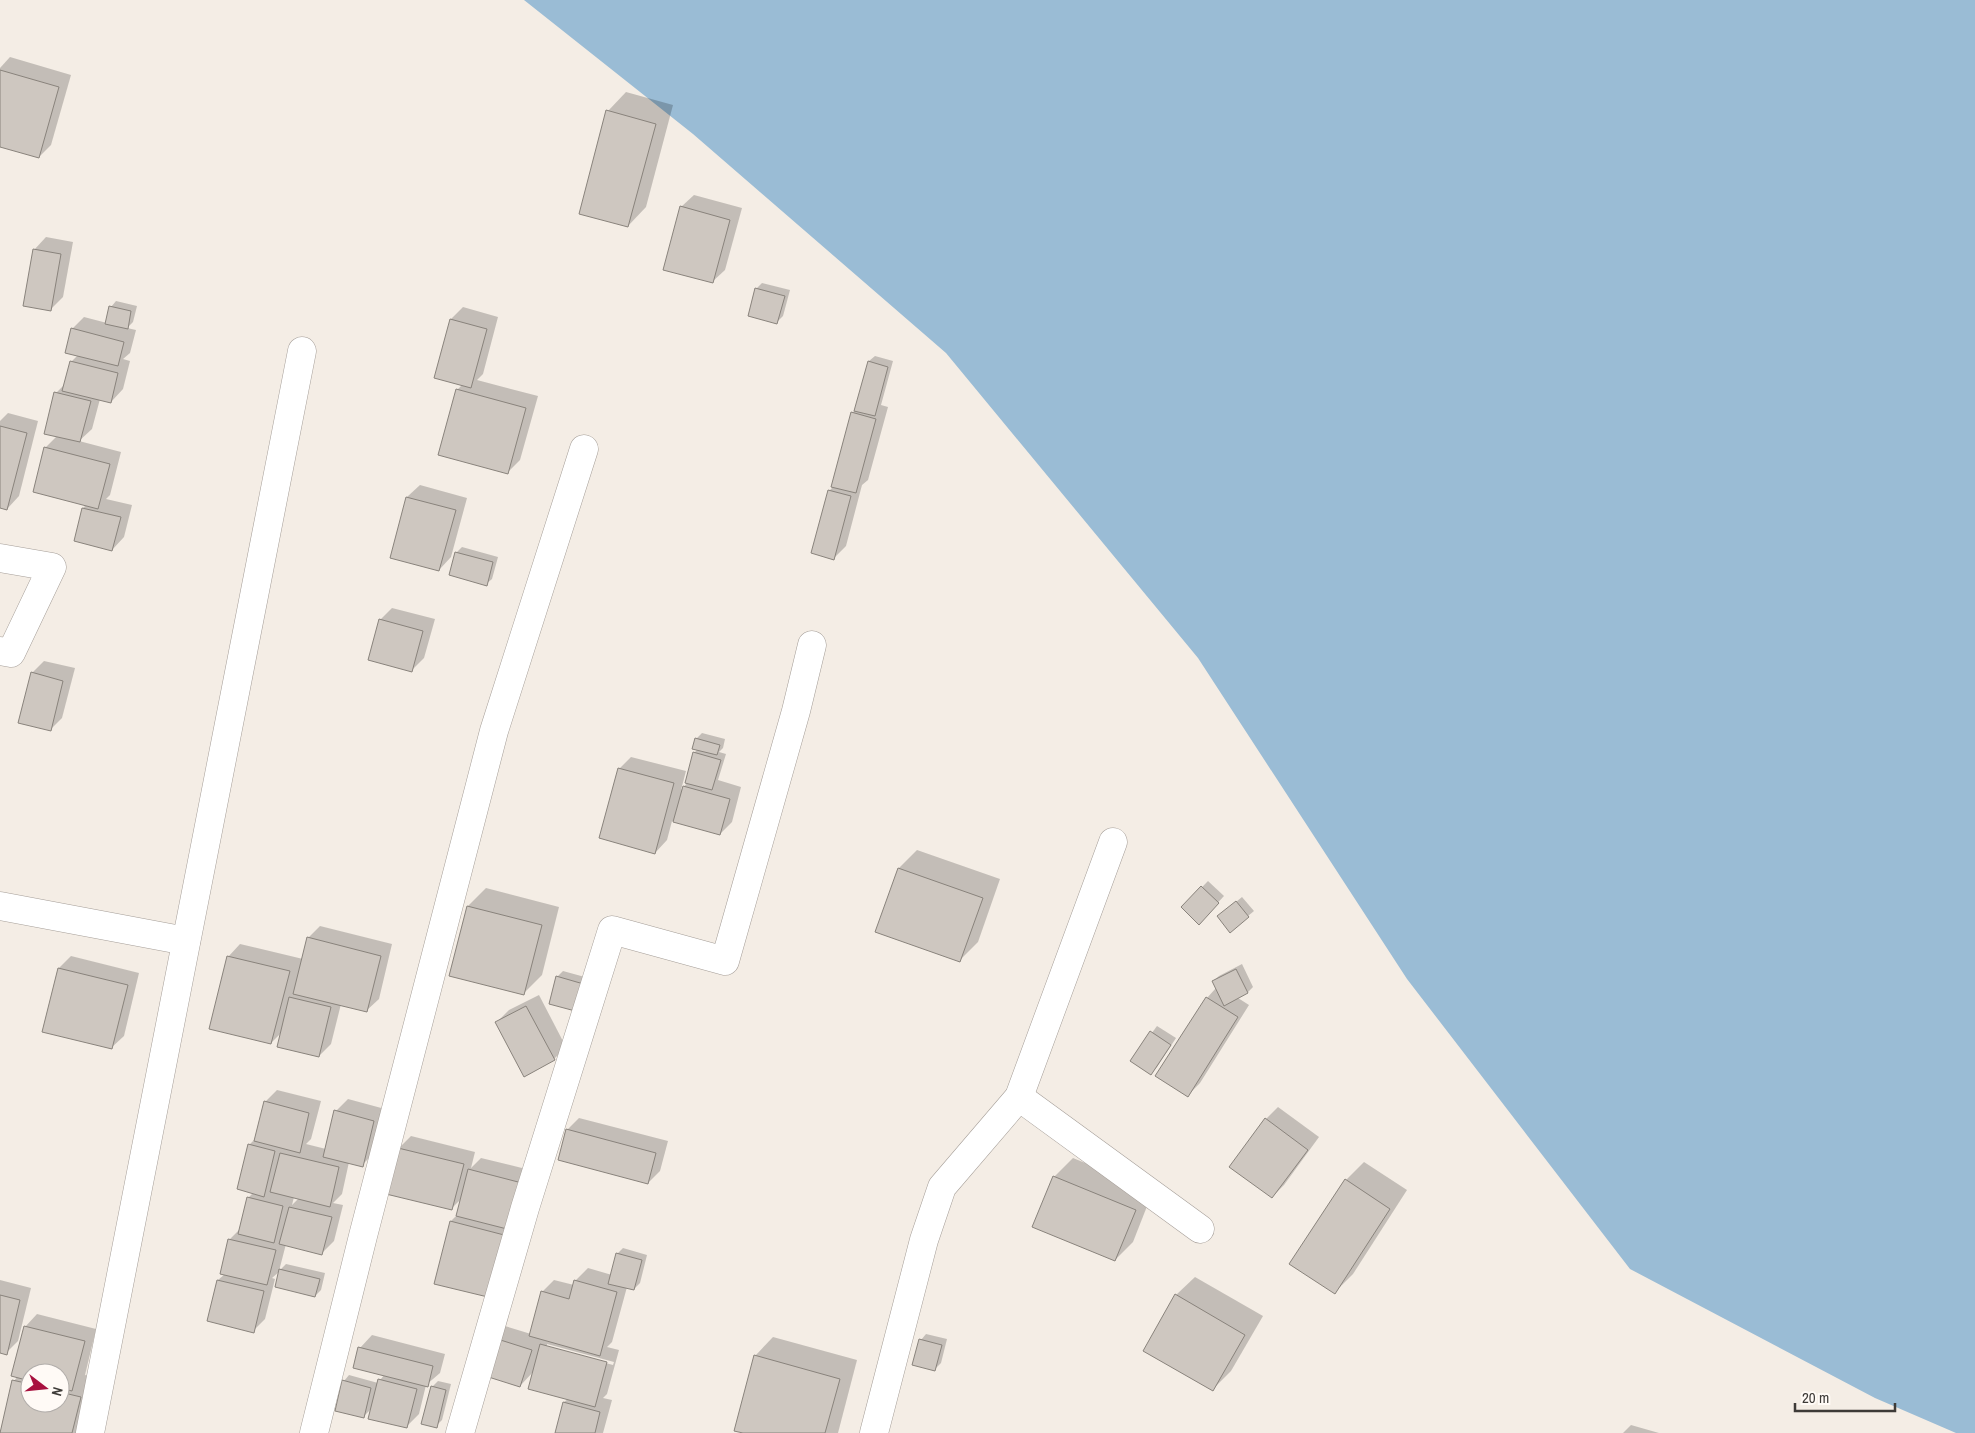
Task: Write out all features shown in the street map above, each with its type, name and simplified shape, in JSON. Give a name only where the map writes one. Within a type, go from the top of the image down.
[{"type":"street","points":[[90,1433],[302,351]]},
{"type":"street","points":[[314,1433],[494,731],[584,449]]},
{"type":"street","points":[[0,558],[52,567],[11,653],[0,651]]},
{"type":"street","points":[[460,1433],[525,1208],[612,930],[725,961],[796,711],[812,645]]},
{"type":"street","points":[[874,1433],[924,1240],[942,1187],[1019,1097],[1113,842]]},
{"type":"street","points":[[0,906],[186,942]]},
{"type":"street","points":[[1019,1097],[1200,1229]]},
{"type":"water","points":[[524,0],[1975,0],[1975,1433],[1956,1433],[1875,1398],[1630,1269],[1407,979],[1198,658],[946,353],[693,134]]},
{"type":"building","points":[[0,70],[59,87],[39,158],[0,147]]},
{"type":"building","points":[[606,110],[656,124],[628,227],[579,214]]},
{"type":"building","points":[[680,206],[730,220],[713,283],[663,270]]},
{"type":"building","points":[[33,249],[61,254],[51,311],[23,306]]},
{"type":"building","points":[[755,288],[785,296],[777,324],[748,316]]},
{"type":"building","points":[[109,306],[131,311],[128,329],[105,324]]},
{"type":"building","points":[[450,319],[487,329],[471,388],[434,378]]},
{"type":"building","points":[[71,328],[124,342],[118,366],[65,353]]},
{"type":"building","points":[[70,361],[118,373],[111,403],[62,391]]},
{"type":"building","points":[[868,361],[888,367],[875,416],[854,411]]},
{"type":"building","points":[[456,389],[526,408],[508,474],[438,455]]},
{"type":"building","points":[[54,392],[91,401],[80,442],[44,434]]},
{"type":"building","points":[[851,412],[876,419],[856,493],[831,487]]},
{"type":"building","points":[[0,426],[27,433],[7,510],[0,508]]},
{"type":"building","points":[[44,447],[110,464],[98,509],[33,492]]},
{"type":"building","points":[[828,490],[851,496],[834,560],[811,553]]},
{"type":"building","points":[[406,497],[456,510],[439,571],[390,558]]},
{"type":"building","points":[[82,508],[121,517],[112,551],[74,541]]},
{"type":"building","points":[[455,552],[493,562],[487,586],[449,575]]},
{"type":"building","points":[[379,619],[423,631],[412,672],[368,660]]},
{"type":"building","points":[[31,672],[63,681],[51,731],[18,723]]},
{"type":"building","points":[[695,738],[720,745],[717,755],[692,749]]},
{"type":"building","points":[[693,752],[721,760],[712,790],[685,783]]},
{"type":"building","points":[[618,768],[674,783],[655,854],[599,838]]},
{"type":"building","points":[[683,786],[730,799],[720,835],[673,822]]},
{"type":"building","points":[[898,868],[983,898],[960,962],[875,932]]},
{"type":"building","points":[[1201,886],[1219,903],[1199,925],[1181,907]]},
{"type":"building","points":[[1236,901],[1249,917],[1230,933],[1217,916]]},
{"type":"building","points":[[467,906],[542,925],[524,995],[449,976]]},
{"type":"building","points":[[307,937],[381,956],[367,1012],[293,994]]},
{"type":"building","points":[[227,956],[290,971],[271,1044],[209,1029]]},
{"type":"building","points":[[58,968],[128,985],[112,1049],[42,1032]]},
{"type":"building","points":[[1236,969],[1248,993],[1224,1006],[1212,981]]},
{"type":"building","points":[[556,976],[587,985],[579,1012],[549,1004]]},
{"type":"building","points":[[289,997],[331,1007],[319,1057],[277,1047]]},
{"type":"building","points":[[1206,997],[1238,1017],[1188,1097],[1155,1076]]},
{"type":"building","points":[[526,1006],[555,1060],[524,1077],[495,1022]]},
{"type":"building","points":[[1150,1031],[1171,1045],[1151,1075],[1130,1061]]},
{"type":"building","points":[[264,1101],[309,1113],[300,1153],[254,1141]]},
{"type":"building","points":[[334,1110],[374,1121],[363,1167],[323,1157]]},
{"type":"building","points":[[1265,1118],[1308,1150],[1272,1198],[1229,1167]]},
{"type":"building","points":[[566,1129],[656,1153],[648,1184],[558,1160]]},
{"type":"building","points":[[248,1144],[275,1151],[264,1197],[237,1189]]},
{"type":"building","points":[[398,1148],[464,1164],[452,1210],[386,1194]]},
{"type":"building","points":[[280,1153],[339,1167],[330,1207],[270,1192]]},
{"type":"building","points":[[468,1169],[522,1183],[511,1230],[456,1216]]},
{"type":"building","points":[[1053,1176],[1136,1210],[1115,1261],[1032,1227]]},
{"type":"building","points":[[1345,1179],[1390,1209],[1335,1294],[1289,1264]]},
{"type":"building","points":[[247,1197],[283,1206],[274,1243],[238,1234]]},
{"type":"building","points":[[289,1207],[332,1217],[322,1255],[279,1244]]},
{"type":"building","points":[[450,1221],[508,1236],[492,1298],[434,1284]]},
{"type":"building","points":[[228,1239],[276,1250],[267,1285],[220,1274]]},
{"type":"building","points":[[616,1253],[642,1260],[634,1290],[608,1284]]},
{"type":"building","points":[[279,1269],[320,1279],[315,1297],[275,1287]]},
{"type":"building","points":[[217,1280],[264,1291],[254,1333],[207,1321]]},
{"type":"building","points":[[574,1280],[617,1292],[600,1356],[529,1336],[541,1291],[569,1299]]},
{"type":"building","points":[[1175,1294],[1245,1335],[1213,1391],[1143,1351]]},
{"type":"building","points":[[0,1295],[20,1300],[7,1355],[0,1353]]},
{"type":"building","points":[[24,1326],[85,1341],[72,1391],[70,1390],[70,1363],[20,1363],[20,1378],[11,1376]]},
{"type":"building","points":[[491,1337],[532,1350],[520,1387],[479,1374]]},
{"type":"building","points":[[919,1339],[942,1345],[935,1371],[912,1365]]},
{"type":"building","points":[[540,1344],[607,1362],[595,1407],[528,1389]]},
{"type":"building","points":[[358,1347],[433,1366],[428,1387],[353,1368]]},
{"type":"building","points":[[754,1355],[840,1379],[825,1433],[743,1433],[734,1431]]},
{"type":"building","points":[[378,1379],[417,1389],[407,1428],[368,1419]]},
{"type":"building","points":[[12,1380],[20,1382],[20,1413],[70,1413],[70,1394],[81,1397],[72,1433],[0,1433]]},
{"type":"building","points":[[342,1380],[371,1388],[364,1418],[335,1411]]},
{"type":"building","points":[[431,1386],[446,1390],[437,1428],[421,1424]]},
{"type":"building","points":[[563,1402],[600,1412],[595,1433],[555,1433]]}]
